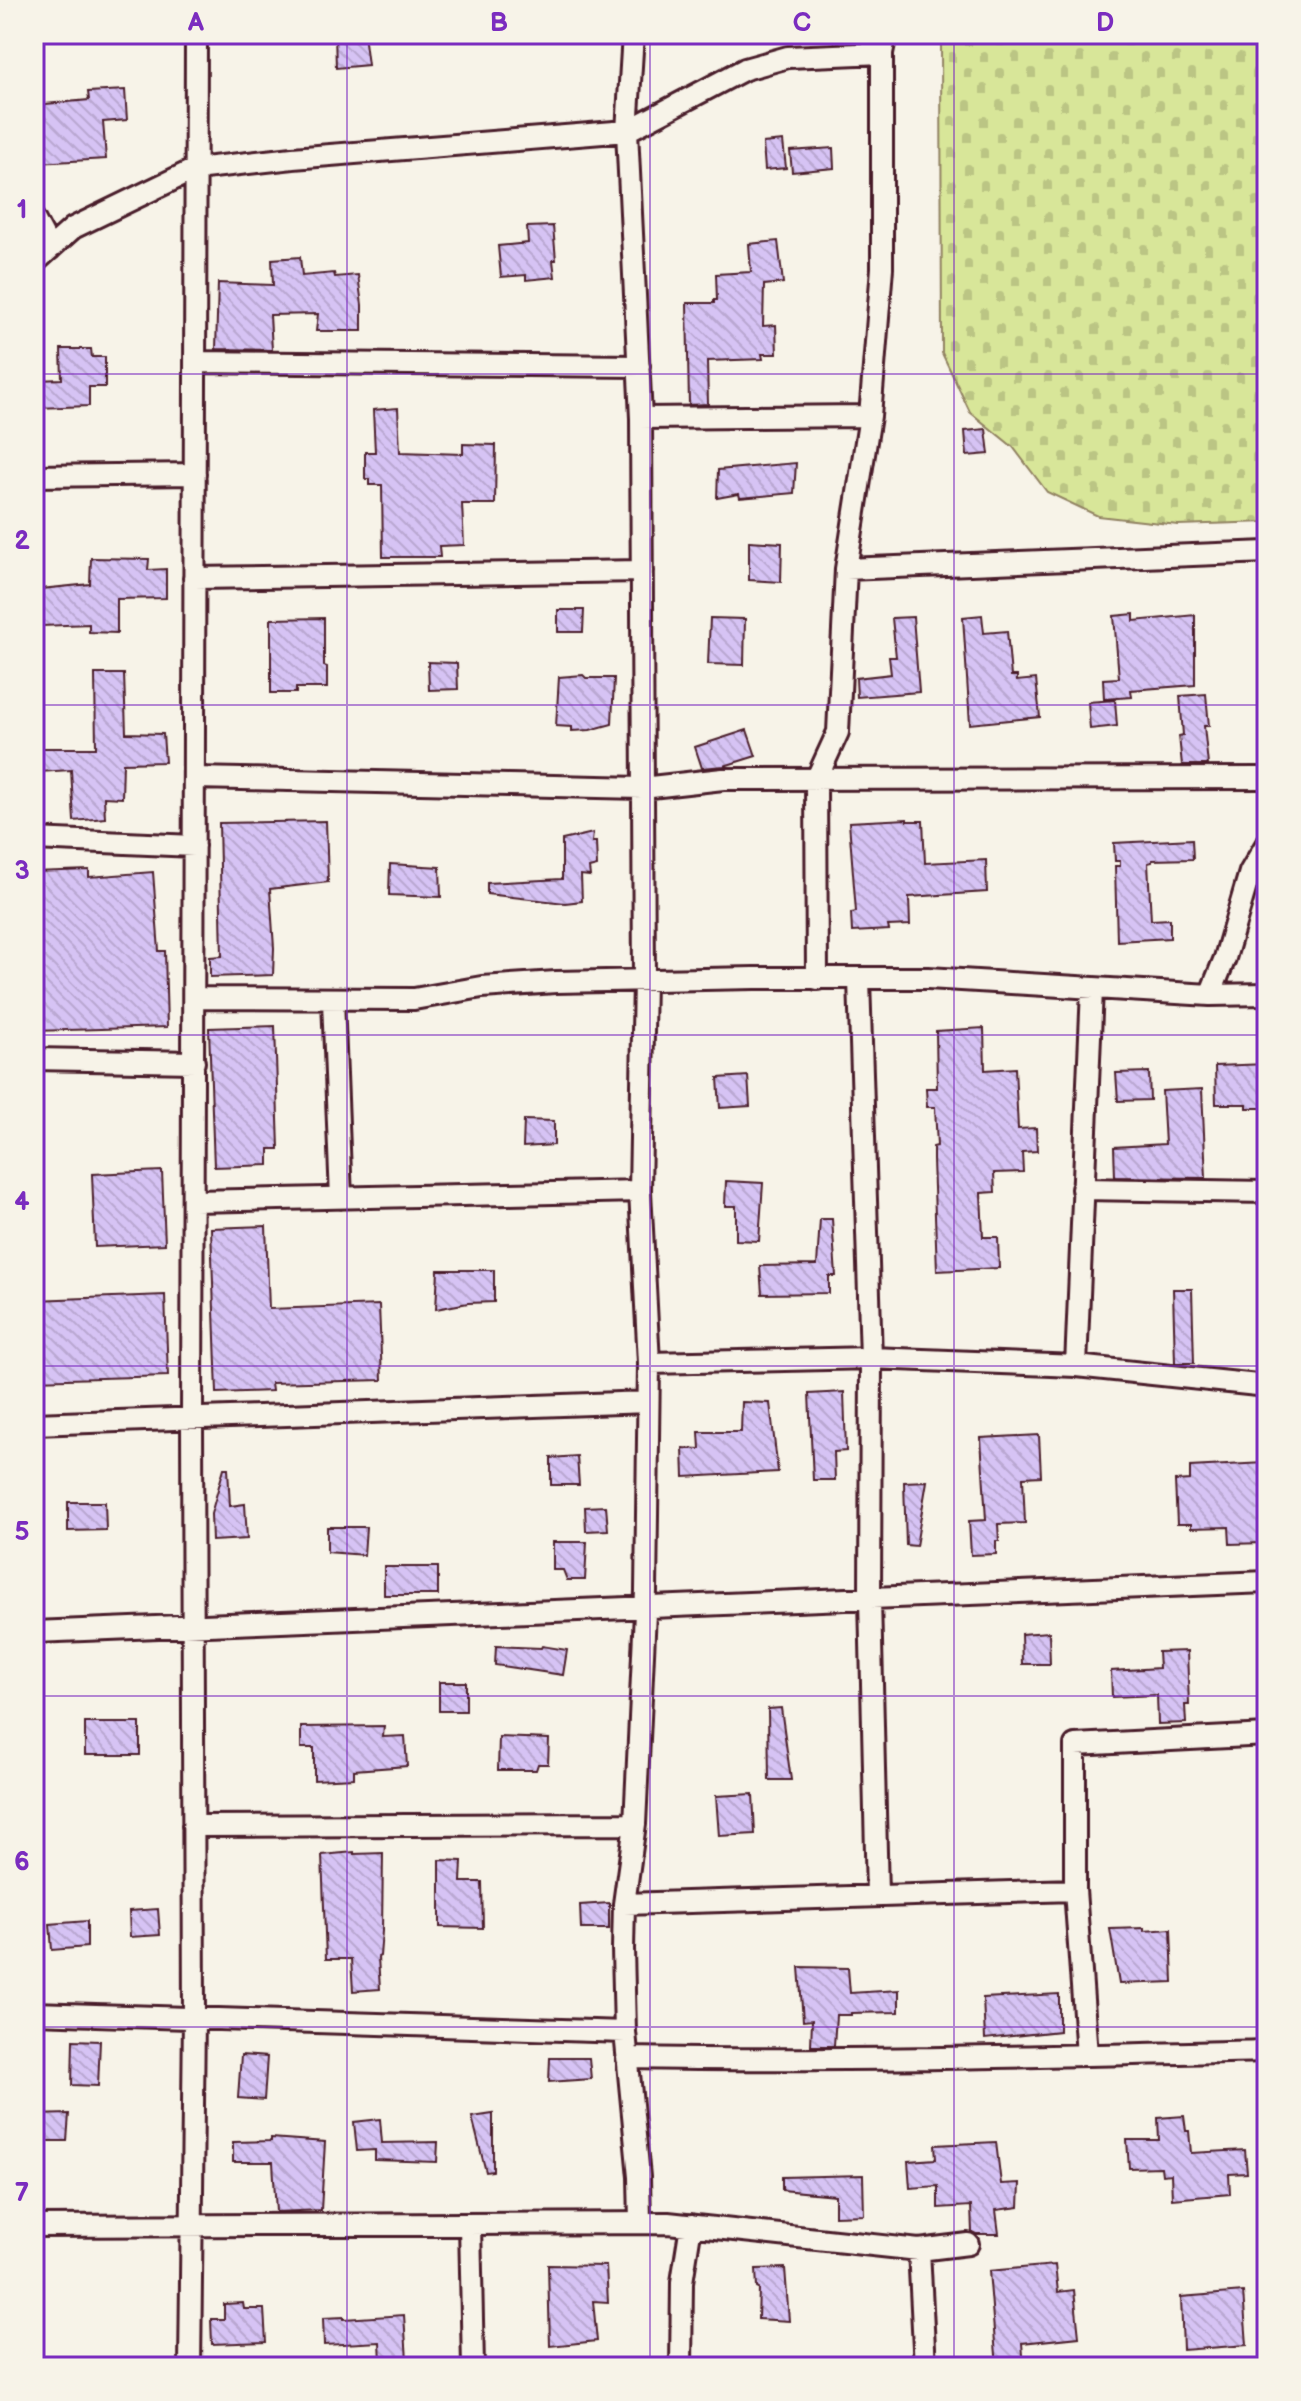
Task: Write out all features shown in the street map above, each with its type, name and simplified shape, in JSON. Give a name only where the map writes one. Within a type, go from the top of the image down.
[{"type":"street","points":[[190,2367],[194,2017],[192,1419],[196,34]]},
{"type":"street","points":[[633,34],[627,131],[641,418],[644,980],[640,1191],[649,1363],[645,1608],[635,1824],[624,1904],[625,2032],[639,2177],[640,2222]]},
{"type":"street","points":[[34,263],[73,228],[195,169],[627,131],[745,69],[788,57],[884,43],[882,268],[870,416],[846,569],[838,732],[816,780],[817,979]]},
{"type":"street","points":[[34,219],[50,249]]},
{"type":"street","points":[[195,362],[639,366]]},
{"type":"street","points":[[641,418],[870,416]]},
{"type":"street","points":[[34,476],[195,474]]},
{"type":"street","points":[[846,569],[1267,552]]},
{"type":"street","points":[[194,578],[642,571]]},
{"type":"street","points":[[195,778],[642,788],[723,779],[1267,778]]},
{"type":"street","points":[[34,839],[194,846]]},
{"type":"street","points":[[1210,995],[1225,958],[1250,872],[1267,843]]},
{"type":"street","points":[[194,998],[414,999],[482,987],[556,982],[928,978],[1210,995],[1267,994]]},
{"type":"street","points":[[859,979],[871,1358],[870,1599],[877,1895]]},
{"type":"street","points":[[1076,1366],[1092,989]]},
{"type":"street","points":[[333,1000],[341,1198]]},
{"type":"street","points":[[34,1059],[194,1062]]},
{"type":"street","points":[[1082,1189],[1267,1192]]},
{"type":"street","points":[[194,1201],[640,1191]]},
{"type":"street","points":[[649,1363],[871,1358],[1076,1366],[1267,1386]]},
{"type":"street","points":[[34,1424],[648,1402]]},
{"type":"street","points":[[34,1632],[1267,1582]]},
{"type":"street","points":[[1087,2055],[1075,1890],[1075,1745],[1267,1735]]},
{"type":"street","points":[[193,1826],[635,1824]]},
{"type":"street","points":[[624,1904],[1075,1890]]},
{"type":"street","points":[[34,2013],[625,2032]]},
{"type":"street","points":[[627,2058],[771,2060],[1267,2051]]},
{"type":"street","points":[[34,2226],[640,2222],[919,2250],[968,2244]]},
{"type":"street","points":[[470,2224],[473,2367]]},
{"type":"street","points":[[681,2367],[682,2282],[691,2225]]},
{"type":"street","points":[[919,2250],[925,2367]]},
{"type":"green space","points":[[941,34],[1267,34],[1267,522],[1178,525],[1098,516],[1047,492],[1013,447],[970,412],[942,353]]},
{"type":"building","points":[[335,34],[364,34],[368,65],[336,68]]},
{"type":"building","points":[[125,90],[127,120],[103,122],[106,159],[38,163],[34,105],[89,100],[88,92]]},
{"type":"building","points":[[783,141],[786,168],[765,170],[763,143]]},
{"type":"building","points":[[833,148],[834,168],[792,172],[790,151]]},
{"type":"building","points":[[553,226],[555,277],[526,280],[526,275],[501,277],[498,246],[528,243],[527,227]]},
{"type":"building","points":[[778,241],[783,283],[764,285],[763,326],[776,325],[777,354],[762,354],[763,359],[707,361],[708,404],[689,405],[687,303],[714,303],[717,300],[716,274],[751,272],[749,244]]},
{"type":"building","points":[[300,257],[302,276],[334,273],[335,277],[358,275],[362,331],[316,331],[318,314],[270,315],[272,350],[216,349],[218,283],[273,285],[272,259]]},
{"type":"building","points":[[61,349],[91,349],[92,357],[105,357],[105,387],[89,387],[89,406],[38,408],[38,380],[62,379]]},
{"type":"building","points":[[398,408],[400,452],[463,454],[463,444],[496,445],[495,504],[462,504],[464,545],[439,546],[440,557],[383,557],[382,485],[369,485],[369,479],[365,479],[365,452],[375,452],[373,410]]},
{"type":"building","points":[[986,429],[989,454],[967,456],[965,431]]},
{"type":"building","points":[[796,463],[794,493],[740,498],[739,494],[717,498],[718,470]]},
{"type":"building","points":[[749,541],[782,543],[781,582],[749,580]]},
{"type":"building","points":[[91,558],[149,559],[148,570],[166,569],[166,598],[117,599],[117,633],[89,632],[89,624],[42,626],[41,589],[90,584]]},
{"type":"building","points":[[558,610],[584,610],[583,632],[558,632]]},
{"type":"building","points":[[1134,614],[1134,621],[1195,615],[1195,685],[1131,690],[1132,697],[1104,699],[1103,679],[1119,678],[1114,616]]},
{"type":"building","points":[[982,615],[984,633],[1007,631],[1011,676],[1017,676],[1017,681],[1036,679],[1040,717],[970,724],[963,617]]},
{"type":"building","points":[[913,617],[919,692],[857,697],[856,678],[891,674],[889,657],[896,657],[892,618]]},
{"type":"building","points":[[324,618],[327,688],[296,688],[296,693],[271,693],[271,619]]},
{"type":"building","points":[[710,618],[745,619],[744,665],[708,664]]},
{"type":"building","points":[[428,662],[457,663],[458,689],[429,690]]},
{"type":"building","points":[[95,674],[124,674],[126,733],[163,734],[165,762],[123,763],[122,798],[104,797],[105,818],[74,821],[71,770],[34,770],[34,748],[96,748]]},
{"type":"building","points":[[583,675],[586,678],[614,678],[612,724],[572,731],[572,727],[556,726],[559,677]]},
{"type":"building","points":[[1206,694],[1209,726],[1204,726],[1208,765],[1182,765],[1180,696]]},
{"type":"building","points":[[1115,700],[1117,726],[1090,729],[1088,702]]},
{"type":"building","points":[[747,730],[756,756],[724,766],[702,768],[695,747]]},
{"type":"building","points":[[326,821],[328,882],[270,889],[273,975],[210,977],[210,957],[222,956],[219,823]]},
{"type":"building","points":[[923,821],[925,863],[986,860],[987,892],[909,897],[910,925],[888,926],[889,930],[852,932],[851,913],[856,912],[849,822]]},
{"type":"building","points":[[593,833],[597,866],[589,868],[590,876],[581,875],[582,901],[565,903],[487,894],[487,883],[562,879],[562,840]]},
{"type":"building","points":[[1192,839],[1193,859],[1152,860],[1148,863],[1151,920],[1170,919],[1170,938],[1117,941],[1115,866],[1120,866],[1120,861],[1115,861],[1114,843]]},
{"type":"building","points":[[390,864],[440,867],[441,897],[389,895]]},
{"type":"building","points":[[89,870],[89,877],[153,872],[159,951],[165,951],[167,1027],[34,1031],[34,872]]},
{"type":"building","points":[[275,1026],[279,1149],[269,1149],[269,1165],[214,1167],[209,1028]]},
{"type":"building","points":[[984,1028],[985,1070],[1015,1068],[1018,1129],[1036,1128],[1037,1151],[1022,1152],[1023,1172],[994,1173],[995,1192],[981,1193],[983,1237],[998,1237],[999,1268],[937,1271],[933,1160],[933,1147],[937,1146],[935,1107],[927,1107],[926,1088],[937,1088],[936,1031]]},
{"type":"building","points":[[1267,1064],[1267,1108],[1247,1108],[1247,1104],[1216,1104],[1215,1066]]},
{"type":"building","points":[[1149,1072],[1150,1100],[1118,1101],[1116,1073]]},
{"type":"building","points":[[748,1076],[750,1106],[720,1108],[718,1078]]},
{"type":"building","points":[[1202,1089],[1206,1178],[1115,1177],[1114,1147],[1165,1144],[1162,1091]]},
{"type":"building","points":[[524,1120],[554,1121],[554,1145],[523,1147]]},
{"type":"building","points":[[162,1171],[165,1244],[95,1247],[92,1174]]},
{"type":"building","points":[[726,1181],[763,1183],[759,1241],[736,1240],[736,1206],[725,1206]]},
{"type":"building","points":[[820,1219],[832,1219],[836,1276],[829,1276],[829,1293],[762,1294],[760,1266],[817,1265]]},
{"type":"building","points":[[266,1226],[269,1309],[379,1305],[382,1380],[271,1383],[272,1391],[217,1393],[211,1228]]},
{"type":"building","points":[[438,1270],[494,1270],[494,1302],[436,1309]]},
{"type":"building","points":[[1173,1289],[1192,1289],[1194,1363],[1175,1363]]},
{"type":"building","points":[[165,1295],[168,1376],[34,1380],[34,1300]]},
{"type":"building","points":[[844,1392],[846,1451],[834,1452],[835,1480],[813,1480],[809,1394]]},
{"type":"building","points":[[742,1402],[770,1403],[778,1472],[684,1477],[683,1448],[700,1449],[699,1432],[741,1432]]},
{"type":"building","points":[[1039,1435],[1041,1476],[1023,1477],[1025,1523],[998,1524],[996,1554],[971,1555],[969,1521],[986,1520],[981,1438]]},
{"type":"building","points":[[577,1456],[579,1485],[551,1485],[551,1458]]},
{"type":"building","points":[[1264,1463],[1267,1539],[1264,1543],[1230,1544],[1229,1527],[1191,1528],[1191,1524],[1177,1524],[1175,1481],[1190,1480],[1190,1467]]},
{"type":"building","points":[[224,1468],[228,1468],[230,1506],[245,1504],[247,1539],[212,1541],[211,1514]]},
{"type":"building","points":[[927,1481],[916,1546],[906,1545],[904,1482]]},
{"type":"building","points":[[68,1502],[105,1502],[106,1530],[68,1531]]},
{"type":"building","points":[[606,1506],[608,1530],[586,1531],[585,1507]]},
{"type":"building","points":[[327,1527],[366,1527],[364,1555],[327,1552]]},
{"type":"building","points":[[553,1542],[587,1542],[585,1580],[567,1580],[563,1570],[553,1570]]},
{"type":"building","points":[[384,1567],[438,1567],[438,1595],[384,1595]]},
{"type":"building","points":[[1049,1632],[1050,1664],[1022,1664],[1021,1634]]},
{"type":"building","points":[[496,1646],[542,1646],[567,1650],[563,1675],[495,1665]]},
{"type":"building","points":[[1187,1651],[1189,1705],[1185,1705],[1186,1723],[1158,1724],[1157,1695],[1112,1697],[1111,1671],[1159,1668],[1158,1652]]},
{"type":"building","points":[[439,1682],[466,1682],[466,1711],[439,1711]]},
{"type":"building","points":[[781,1708],[791,1780],[769,1780],[768,1709]]},
{"type":"building","points":[[85,1723],[140,1723],[140,1755],[85,1755]]},
{"type":"building","points":[[384,1726],[383,1737],[405,1736],[407,1766],[354,1770],[354,1778],[314,1780],[314,1748],[301,1748],[301,1727]]},
{"type":"building","points":[[499,1737],[549,1739],[548,1764],[538,1764],[536,1770],[498,1770]]},
{"type":"building","points":[[753,1794],[755,1834],[719,1836],[716,1796]]},
{"type":"building","points":[[383,1853],[382,1931],[378,1957],[380,1989],[353,1991],[351,1959],[326,1959],[322,1855]]},
{"type":"building","points":[[440,1860],[462,1861],[461,1882],[482,1882],[483,1928],[440,1927]]},
{"type":"building","points":[[609,1903],[609,1929],[581,1929],[580,1905]]},
{"type":"building","points":[[158,1909],[160,1935],[130,1937],[129,1911]]},
{"type":"building","points":[[87,1921],[87,1947],[52,1950],[50,1924]]},
{"type":"building","points":[[1144,1928],[1144,1931],[1171,1929],[1173,1982],[1119,1984],[1110,1929]]},
{"type":"building","points":[[799,1967],[848,1968],[850,1993],[899,1990],[899,2012],[836,2015],[834,2046],[811,2046],[812,2020],[803,2021]]},
{"type":"building","points":[[1059,1994],[1059,2031],[985,2039],[983,1998]]},
{"type":"building","points":[[73,2040],[100,2041],[98,2086],[72,2085]]},
{"type":"building","points":[[241,2055],[267,2057],[264,2100],[238,2098]]},
{"type":"building","points":[[550,2058],[589,2058],[591,2079],[549,2082]]},
{"type":"building","points":[[69,2114],[67,2141],[34,2141],[34,2115]]},
{"type":"building","points":[[493,2114],[493,2171],[486,2172],[472,2117]]},
{"type":"building","points":[[1184,2116],[1191,2153],[1245,2150],[1247,2173],[1229,2174],[1230,2194],[1172,2199],[1171,2174],[1162,2175],[1161,2167],[1129,2168],[1127,2140],[1159,2140],[1158,2118]]},
{"type":"building","points":[[380,2119],[382,2143],[438,2142],[437,2162],[375,2160],[375,2150],[357,2151],[354,2122]]},
{"type":"building","points":[[271,2138],[325,2142],[321,2210],[276,2212],[273,2162],[233,2162],[233,2142],[271,2141]]},
{"type":"building","points":[[996,2142],[1001,2184],[1020,2183],[1019,2207],[996,2210],[999,2234],[972,2232],[971,2206],[938,2208],[938,2186],[910,2188],[908,2161],[936,2159],[935,2145]]},
{"type":"building","points":[[863,2175],[864,2215],[835,2216],[835,2195],[782,2190],[782,2177]]},
{"type":"building","points":[[548,2265],[606,2266],[608,2302],[593,2301],[597,2341],[550,2346]]},
{"type":"building","points":[[1055,2265],[1058,2292],[1074,2290],[1079,2337],[1022,2343],[1024,2367],[997,2367],[989,2271]]},
{"type":"building","points":[[785,2268],[789,2321],[758,2319],[756,2269]]},
{"type":"building","points":[[1243,2292],[1247,2345],[1183,2350],[1181,2297]]},
{"type":"building","points":[[243,2303],[244,2309],[264,2309],[266,2342],[212,2344],[211,2319],[224,2319],[224,2304]]},
{"type":"building","points":[[404,2315],[407,2360],[381,2361],[380,2342],[324,2345],[323,2318]]}]
